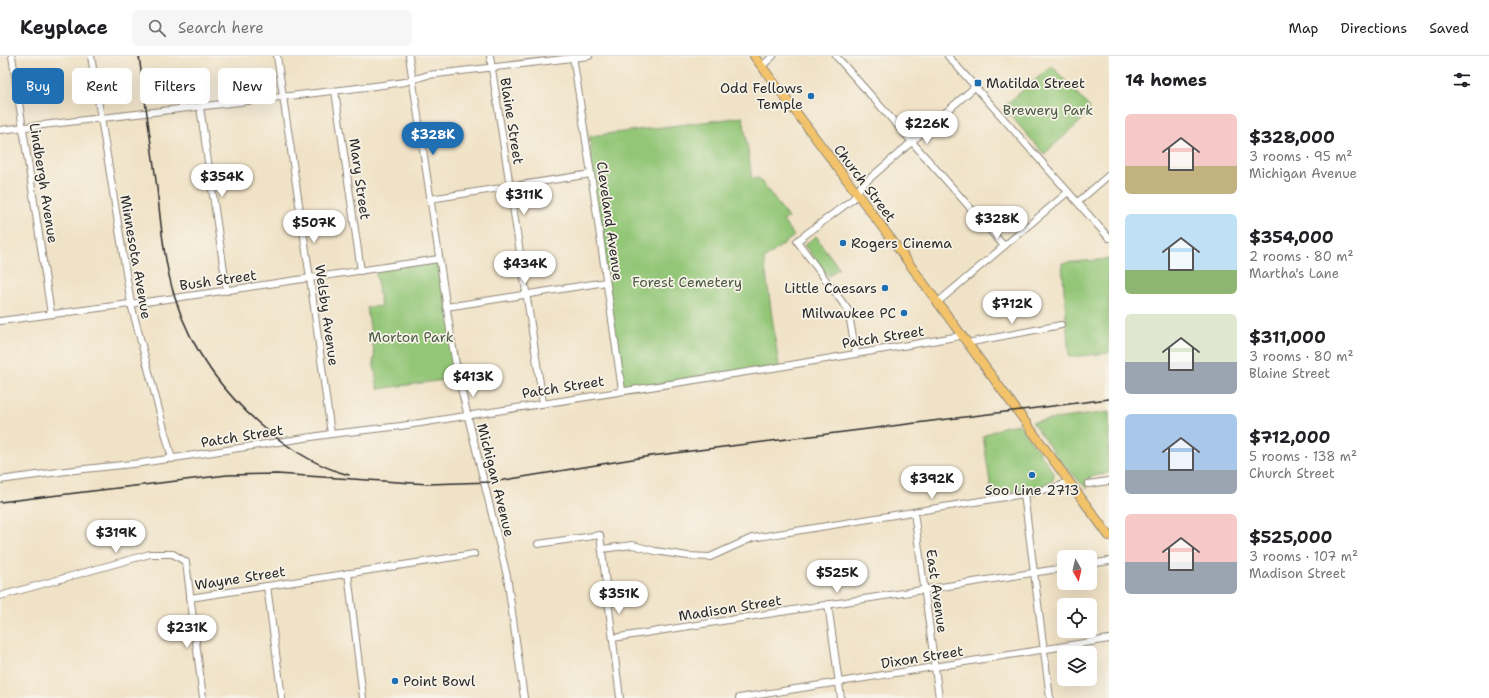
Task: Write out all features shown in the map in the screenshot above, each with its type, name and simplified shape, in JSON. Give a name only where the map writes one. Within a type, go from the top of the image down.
[{"type":"main road","name":"Church Street","points":[[754,56],[938,302],[1109,536]]},
{"type":"main road","name":"Church Street","points":[[1068,481],[1109,527]]},
{"type":"street","name":"Lindbergh Avenue","points":[[12,56],[52,314]]},
{"type":"street","name":"Minnesota Avenue","points":[[91,56],[131,304],[172,458]]},
{"type":"street","name":"Welsby Avenue","points":[[278,56],[331,434]]},
{"type":"street","name":"Michigan Avenue","points":[[409,56],[446,306],[459,380],[507,576],[524,698]]},
{"type":"street","name":"Blaine Street","points":[[490,56],[543,403]]},
{"type":"street","points":[[0,130],[200,108],[405,82],[423,76],[589,56]]},
{"type":"street","points":[[762,66],[773,56]]},
{"type":"street","points":[[836,56],[1004,246]]},
{"type":"street","points":[[948,56],[1109,238]]},
{"type":"street","name":"Cleveland Avenue","points":[[573,57],[622,390]]},
{"type":"street","points":[[856,353],[848,310],[797,241],[853,200],[860,186],[976,86]]},
{"type":"street","name":"Mary Street","points":[[335,91],[361,271]]},
{"type":"street","points":[[200,108],[227,291]]},
{"type":"street","points":[[430,199],[591,174]]},
{"type":"street","points":[[1078,202],[1109,175]]},
{"type":"street","points":[[938,302],[1068,192]]},
{"type":"street","name":"Bush Street","points":[[0,321],[227,291],[439,259]]},
{"type":"street","points":[[446,306],[606,282]]},
{"type":"street","points":[[967,343],[1061,325]]},
{"type":"street","name":"Patch Street","points":[[0,480],[42,473],[118,466],[331,434],[401,426],[622,390],[772,368],[962,335]]},
{"type":"street","points":[[1088,484],[1109,480]]},
{"type":"street","points":[[602,549],[633,544],[655,551],[688,556],[710,557],[752,538],[1024,494],[1060,486],[1068,481]]},
{"type":"street","points":[[1024,494],[1050,698]]},
{"type":"street","name":"East Avenue","points":[[914,512],[939,698]]},
{"type":"street","points":[[538,544],[600,535],[620,698]]},
{"type":"street","name":"Wayne Street","points":[[0,596],[150,554],[173,554],[186,562],[190,598],[474,554]]},
{"type":"street","points":[[1097,563],[1109,561]]},
{"type":"street","name":"Madison Street","points":[[613,638],[1057,569]]},
{"type":"street","points":[[348,573],[363,698]]},
{"type":"street","points":[[267,586],[282,698]]},
{"type":"street","points":[[190,598],[203,698]]},
{"type":"street","points":[[828,604],[841,698]]},
{"type":"street","name":"Dixon Street","points":[[739,698],[1109,639]]},
{"type":"green space","name":"Brewery Park","points":[[1052,66],[1090,108],[1080,122],[1044,154],[1003,107]]},
{"type":"green space","name":"Forest Cemetery","points":[[743,117],[752,179],[759,178],[788,218],[783,221],[794,236],[764,259],[779,367],[622,390],[591,174],[590,136]]},
{"type":"green space","points":[[816,236],[839,268],[828,276],[804,245]]},
{"type":"green space","name":"Morton Park","points":[[439,259],[459,378],[378,389],[367,308],[381,306],[375,268]]},
{"type":"green space","points":[[1109,259],[1109,353],[1069,357],[1062,263]]},
{"type":"green space","points":[[1109,412],[1109,473],[1089,477],[1090,481],[1086,482],[1086,488],[1059,460],[1032,422]]},
{"type":"green space","points":[[1019,424],[1054,473],[1053,480],[1048,485],[992,495],[983,436],[1005,426]]},
{"type":"railway","points":[[139,56],[166,258],[171,285],[190,336],[211,371],[237,402],[252,417],[276,437],[316,463],[349,475]]},
{"type":"railway","points":[[0,502],[227,475],[277,474],[428,484],[492,482],[651,456],[1109,399]]},
{"type":"place","name":"Matilda Street","points":[[978,83]]},
{"type":"place","name":"Odd Fellows Temple","points":[[811,96]]},
{"type":"place","name":"Rogers Cinema","points":[[843,243]]},
{"type":"place","name":"Little Caesars","points":[[885,288]]},
{"type":"place","name":"Milwaukee PC","points":[[904,313]]},
{"type":"place","name":"Soo Line 2713","points":[[1032,475]]},
{"type":"place","name":"Point Bowl","points":[[395,681]]}]
